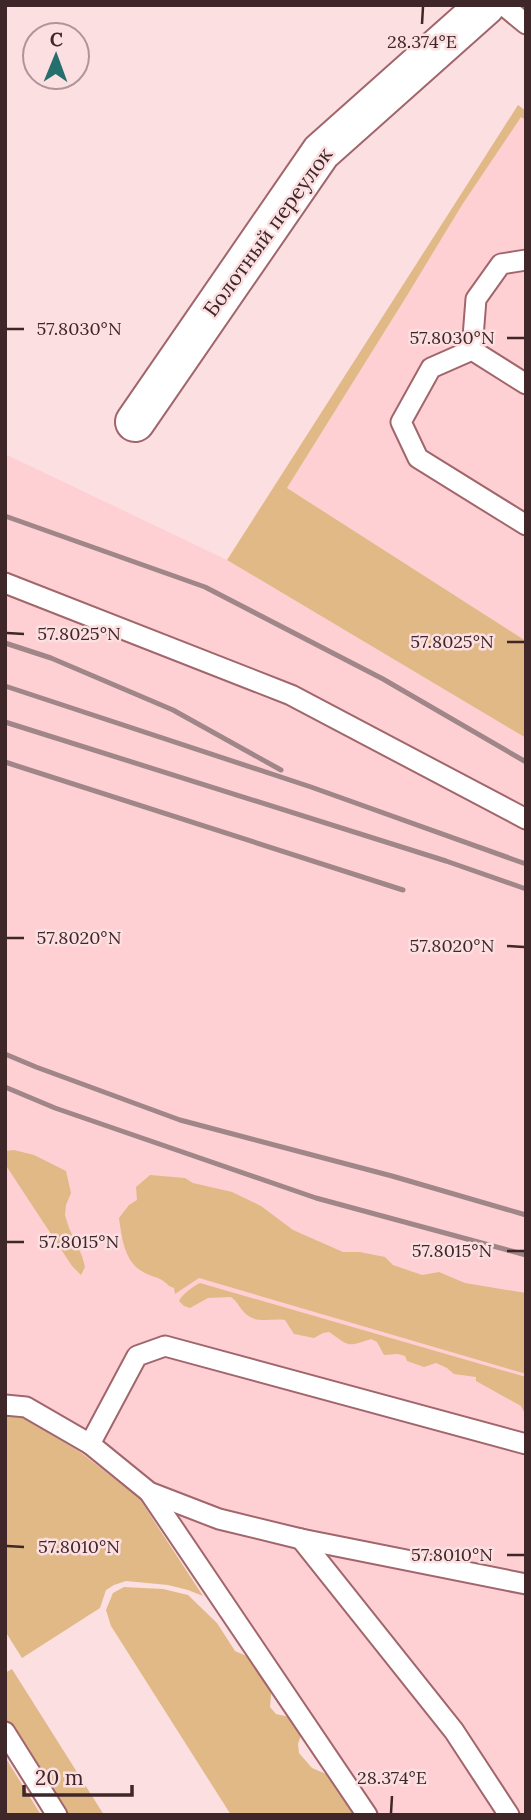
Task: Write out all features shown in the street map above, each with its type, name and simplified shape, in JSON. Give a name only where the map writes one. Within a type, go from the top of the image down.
[{"type":"street","name":"Болотный переулок","points":[[135,422],[321,152],[486,5]]},
{"type":"lane","points":[[503,5],[526,24]]},
{"type":"lane","points":[[472,350],[475,299],[502,264],[526,260]]},
{"type":"lane","points":[[472,350],[526,384]]},
{"type":"lane","points":[[472,350],[431,368],[401,422],[418,458],[526,525]]},
{"type":"lane","points":[[5,583],[290,695],[526,819]]},
{"type":"lane","points":[[90,1444],[137,1356],[165,1346],[526,1444]]},
{"type":"lane","points":[[5,1405],[26,1407],[90,1444],[149,1492],[367,1815]]},
{"type":"lane","points":[[149,1492],[219,1519],[301,1539],[525,1585]]},
{"type":"lane","points":[[301,1539],[454,1731],[509,1815]]},
{"type":"lane","points":[[5,1732],[57,1815]]},
{"type":"shaded area","points":[[518,105],[526,111],[526,120],[521,117],[462,205],[287,488],[526,641],[526,738],[227,560]]},
{"type":"shaded area","points":[[521,116],[526,120],[526,641],[287,488],[462,205]]},
{"type":"shaded area","points":[[5,454],[227,560],[526,738],[526,1815],[353,1815],[158,1519],[5,1425]]},
{"type":"shaded area","points":[[14,1150],[34,1155],[66,1171],[71,1193],[65,1215],[85,1267],[81,1275],[72,1266],[5,1164],[5,1151]]},
{"type":"shaded area","points":[[150,1175],[185,1178],[193,1183],[232,1192],[261,1206],[293,1230],[343,1252],[385,1257],[393,1265],[422,1275],[439,1272],[465,1283],[526,1293],[526,1374],[199,1278],[175,1294],[174,1288],[132,1263],[123,1242],[119,1218],[129,1205],[137,1200],[136,1187]]},
{"type":"shaded area","points":[[200,1283],[526,1377],[526,1416],[521,1406],[476,1381],[476,1377],[454,1374],[436,1363],[424,1367],[407,1361],[405,1356],[384,1355],[377,1342],[371,1339],[349,1344],[329,1332],[314,1338],[294,1334],[285,1320],[259,1320],[250,1317],[231,1297],[208,1298],[190,1308],[184,1306],[179,1301],[181,1298]]},
{"type":"shaded area","points":[[5,1416],[23,1418],[80,1452],[139,1498],[203,1596],[168,1585],[126,1581],[114,1585],[106,1590],[100,1608],[22,1658],[5,1631]]},
{"type":"shaded area","points":[[124,1587],[163,1589],[188,1595],[217,1623],[235,1651],[256,1660],[272,1683],[270,1707],[276,1714],[294,1718],[303,1729],[298,1744],[299,1753],[312,1768],[333,1777],[361,1815],[231,1815],[111,1626],[106,1610],[113,1593]]},
{"type":"shaded area","points":[[12,1669],[104,1815],[65,1815],[5,1720],[5,1673]]},
{"type":"shaded area","points":[[5,1757],[41,1815],[5,1815]]},
{"type":"railway","points":[[5,516],[205,587],[383,679],[526,762]]},
{"type":"railway","points":[[5,643],[51,658],[173,710],[281,770]]},
{"type":"railway","points":[[5,686],[311,787],[526,864]]},
{"type":"railway","points":[[5,722],[446,861],[526,889]]},
{"type":"railway","points":[[5,762],[403,890]]},
{"type":"railway","points":[[5,1054],[180,1120],[392,1176],[526,1215]]},
{"type":"railway","points":[[5,1087],[55,1108],[316,1198],[526,1255]]}]
